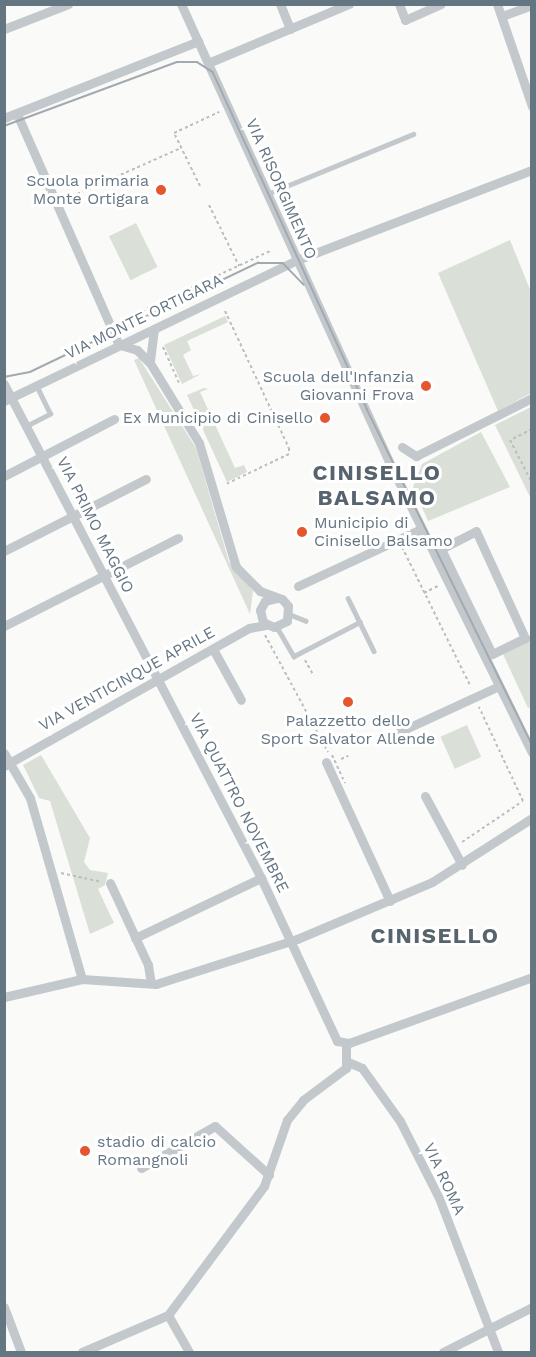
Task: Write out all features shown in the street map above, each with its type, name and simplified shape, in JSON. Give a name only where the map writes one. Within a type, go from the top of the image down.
[{"type":"street","points":[[4,29],[68,4]]},
{"type":"street","name":"VIA RISORGIMENTO","points":[[181,4],[354,386],[421,529],[531,752]]},
{"type":"street","points":[[280,4],[290,29]]},
{"type":"street","points":[[399,4],[405,20],[441,4]]},
{"type":"street","points":[[497,4],[528,85],[531,106]]},
{"type":"street","points":[[208,63],[344,5]]},
{"type":"street","points":[[502,16],[531,5]]},
{"type":"street","points":[[4,118],[198,41]]},
{"type":"street","points":[[17,114],[118,345],[137,350],[150,363],[204,452],[236,567],[260,591],[277,598],[289,614],[277,627],[266,625],[261,607],[277,598]]},
{"type":"street","name":"VIA MONTE ORTIGARA","points":[[8,399],[297,260],[531,170]]},
{"type":"street","points":[[150,363],[154,329]]},
{"type":"street","name":"VIA PRIMO MAGGIO","points":[[4,384],[8,399],[28,425],[159,680]]},
{"type":"street","points":[[402,447],[416,456],[531,398]]},
{"type":"street","points":[[4,476],[114,419]]},
{"type":"street","points":[[4,551],[146,479]]},
{"type":"street","points":[[298,586],[421,529]]},
{"type":"street","points":[[476,531],[525,638],[492,654],[441,549],[476,531]]},
{"type":"street","points":[[4,626],[178,538]]},
{"type":"street","name":"VIA VENTICINQUE APRILE","points":[[7,764],[256,625],[266,625]]},
{"type":"street","points":[[213,649],[241,700]]},
{"type":"street","name":"VIA QUATTRO NOVEMBRE","points":[[159,680],[261,878],[332,1034],[346,1044]]},
{"type":"street","points":[[399,732],[476,700],[499,686]]},
{"type":"street","points":[[4,753],[7,764],[30,798],[82,979]]},
{"type":"street","points":[[328,759],[390,902]]},
{"type":"street","points":[[424,796],[462,865]]},
{"type":"street","points":[[4,997],[82,979],[151,983],[291,940],[390,902],[462,865],[531,818]]},
{"type":"street","points":[[135,938],[261,878]]},
{"type":"street","points":[[110,883],[135,938],[151,983]]},
{"type":"street","points":[[82,1353],[168,1315],[269,1175],[287,1120],[348,1062],[346,1044],[531,978]]},
{"type":"street","name":"VIA ROMA","points":[[348,1062],[362,1068],[400,1122],[439,1198],[486,1311],[486,1326],[498,1353]]},
{"type":"street","points":[[141,1168],[215,1126],[269,1175]]},
{"type":"street","points":[[4,1307],[21,1353]]},
{"type":"street","points":[[442,1353],[486,1326],[531,1307]]},
{"type":"street","points":[[168,1315],[189,1353]]},
{"type":"lane","points":[[267,194],[413,134]]},
{"type":"lane","points":[[28,425],[50,414],[36,386]]},
{"type":"lane","points":[[348,598],[374,651]]},
{"type":"lane","points":[[289,614],[306,621]]},
{"type":"lane","points":[[277,627],[294,656],[360,622]]},
{"type":"path","points":[[200,186],[174,133],[220,111]]},
{"type":"path","points":[[66,199],[181,148]]},
{"type":"path","points":[[62,189],[71,209]]},
{"type":"path","points":[[209,205],[239,266]]},
{"type":"path","points":[[117,313],[121,323],[270,251]]},
{"type":"path","points":[[225,311],[289,448],[289,454],[226,484]]},
{"type":"path","points":[[159,339],[180,385]]},
{"type":"path","points":[[531,429],[510,440],[531,483]]},
{"type":"path","points":[[399,540],[524,803],[454,847]]},
{"type":"path","points":[[259,632],[328,759]]},
{"type":"path","points":[[300,652],[314,676]]},
{"type":"path","points":[[341,759],[348,756]]},
{"type":"path","points":[[52,873],[110,883]]},
{"type":"shaded area","points":[[136,223],[157,267],[131,280],[109,236]]},
{"type":"shaded area","points":[[510,240],[531,292],[531,393],[498,411],[438,273]]},
{"type":"shaded area","points":[[225,316],[228,322],[187,341],[191,350],[183,355],[193,376],[201,374],[182,384],[164,345]]},
{"type":"shaded area","points":[[139,358],[196,448],[229,562],[253,591],[250,614],[134,360]]},
{"type":"shaded area","points":[[204,388],[208,389],[200,392],[235,468],[244,465],[247,472],[227,482],[187,395]]},
{"type":"shaded area","points":[[531,407],[531,499],[495,425]]},
{"type":"shaded area","points":[[481,432],[510,487],[428,521],[413,487],[422,464]]},
{"type":"shaded area","points":[[531,635],[531,707],[528,708],[501,650]]},
{"type":"shaded area","points":[[467,725],[481,757],[455,769],[441,737]]},
{"type":"shaded area","points":[[41,755],[90,838],[84,862],[90,870],[108,873],[105,885],[98,889],[114,923],[90,934],[50,801],[39,798],[23,765]]},
{"type":"tram line","points":[[4,126],[177,62],[197,62],[213,72],[367,409],[532,745]]},
{"type":"tram line","points":[[4,377],[30,372],[258,263],[283,263],[304,285]]},
{"type":"place","name":"Scuola primaria Monte Ortigara","points":[[161,190]]},
{"type":"place","name":"Scuola dell'Infanzia Giovanni Frova","points":[[426,386]]},
{"type":"place","name":"Ex Municipio di Cinisello","points":[[325,418]]},
{"type":"place","name":"Municipio di Cinisello Balsamo","points":[[302,532]]},
{"type":"place","name":"Palazzetto dello Sport Salvator Allende","points":[[348,702]]},
{"type":"place","name":"stadio di calcio Romangnoli","points":[[85,1151]]},
{"type":"district","name":"CINISELLO BALSAMO","points":[[377,485]]},
{"type":"district","name":"CINISELLO","points":[[435,936]]}]
